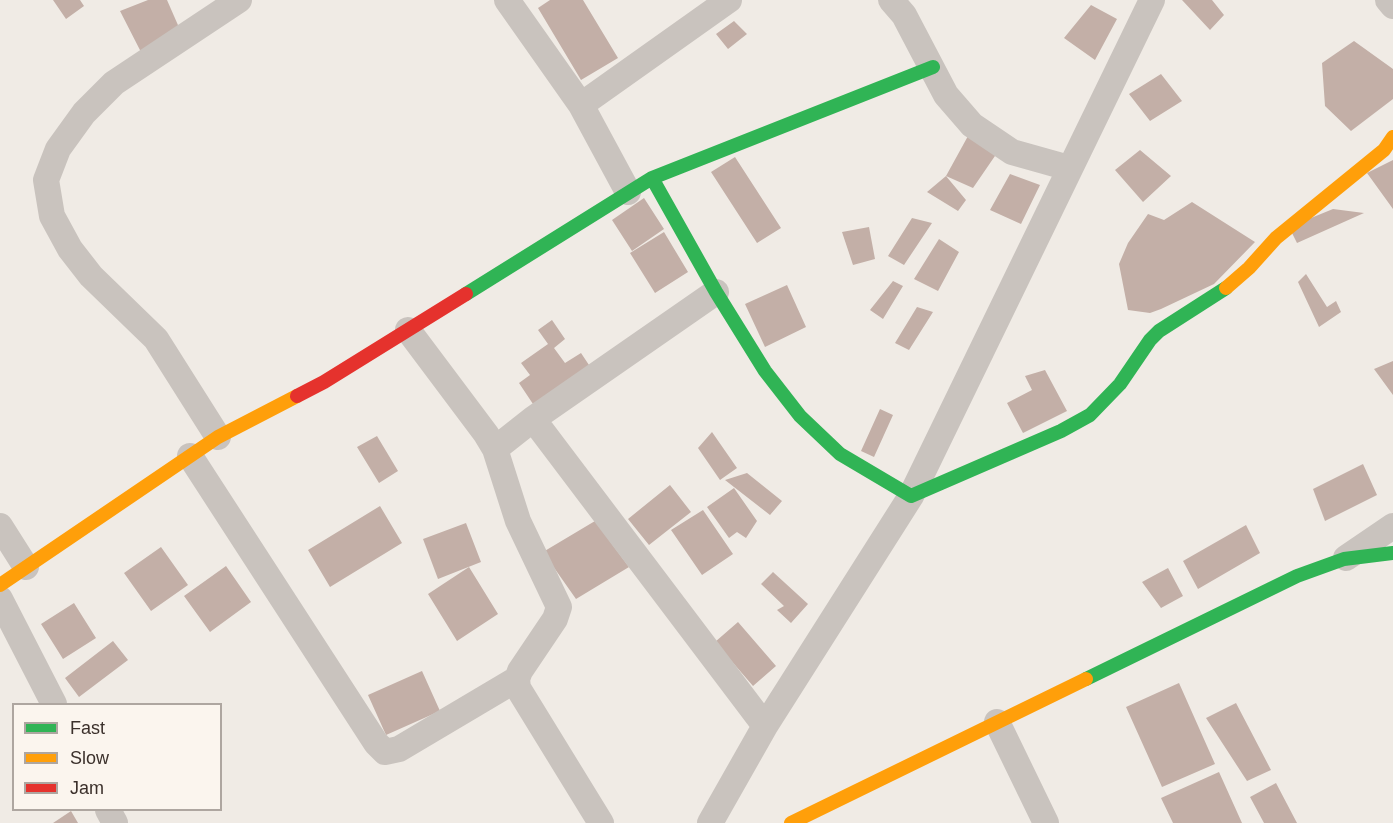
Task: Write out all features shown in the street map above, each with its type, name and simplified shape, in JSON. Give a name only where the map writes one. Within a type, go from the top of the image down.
[{"type":"street","points":[[218,437],[156,339],[91,276],[70,249],[52,216],[46,180],[58,149],[84,113],[114,83],[239,0]]},
{"type":"street","points":[[507,0],[581,105],[628,192]]},
{"type":"street","points":[[581,105],[729,0]]},
{"type":"street","points":[[891,0],[904,15],[933,66],[946,95],[972,125],[1012,152],[1069,168]]},
{"type":"street","points":[[710,823],[765,726],[911,496],[1152,0]]},
{"type":"street","points":[[1388,0],[1393,6]]},
{"type":"street","points":[[0,585],[218,437],[324,382],[652,178],[933,66]]},
{"type":"street","points":[[911,496],[1061,431],[1090,415],[1120,384],[1159,331],[1234,282],[1248,270],[1276,238],[1384,150],[1393,138]]},
{"type":"street","points":[[652,178],[716,292],[765,371],[800,416],[840,454],[911,496]]},
{"type":"street","points":[[495,449],[533,419],[716,292]]},
{"type":"street","points":[[408,330],[495,449],[518,520],[559,607],[555,619],[520,671],[517,679],[518,688],[602,823]]},
{"type":"street","points":[[533,419],[765,726]]},
{"type":"street","points":[[190,456],[376,743],[385,752],[399,749],[517,679]]},
{"type":"street","points":[[0,526],[26,567]]},
{"type":"street","points":[[1344,559],[1393,526]]},
{"type":"street","points":[[791,823],[1297,576],[1344,559],[1393,553]]},
{"type":"street","points":[[0,599],[53,703]]},
{"type":"street","points":[[997,723],[1046,823]]},
{"type":"building","points":[[53,0],[80,0],[84,6],[66,19]]},
{"type":"building","points":[[148,0],[167,0],[181,32],[142,54],[120,11]]},
{"type":"building","points":[[550,0],[583,0],[618,58],[581,80],[538,8]]},
{"type":"building","points":[[1182,0],[1212,0],[1224,15],[1210,30]]},
{"type":"building","points":[[1091,5],[1117,19],[1095,60],[1064,38]]},
{"type":"building","points":[[734,21],[747,34],[728,49],[716,34]]},
{"type":"building","points":[[1354,41],[1393,69],[1393,99],[1351,131],[1325,106],[1322,63]]},
{"type":"building","points":[[1161,74],[1182,101],[1150,121],[1129,94]]},
{"type":"building","points":[[968,136],[997,153],[973,188],[946,176]]},
{"type":"building","points":[[1140,150],[1171,176],[1143,202],[1115,170]]},
{"type":"building","points":[[735,157],[781,228],[757,243],[711,172]]},
{"type":"building","points":[[1393,160],[1393,209],[1367,173]]},
{"type":"building","points":[[1010,174],[1040,185],[1021,224],[990,210]]},
{"type":"building","points":[[946,176],[966,200],[958,211],[927,192]]},
{"type":"building","points":[[644,198],[664,229],[632,251],[612,220]]},
{"type":"building","points":[[1192,202],[1255,242],[1214,284],[1150,313],[1128,310],[1119,264],[1128,243],[1148,214],[1164,220]]},
{"type":"building","points":[[1333,209],[1364,213],[1297,243],[1289,227]]},
{"type":"building","points":[[912,218],[932,223],[904,265],[888,256]]},
{"type":"building","points":[[869,227],[875,259],[853,265],[842,232]]},
{"type":"building","points":[[664,232],[688,272],[655,293],[630,253]]},
{"type":"building","points":[[939,239],[959,252],[938,291],[914,279]]},
{"type":"building","points":[[1306,274],[1327,307],[1336,301],[1341,312],[1319,327],[1298,282]]},
{"type":"building","points":[[893,281],[903,286],[883,319],[870,310]]},
{"type":"building","points":[[787,285],[806,327],[765,347],[745,304]]},
{"type":"building","points":[[917,307],[933,312],[909,350],[895,343]]},
{"type":"building","points":[[552,320],[565,339],[554,348],[565,363],[581,353],[591,368],[535,407],[519,383],[530,375],[521,363],[548,344],[538,330]]},
{"type":"building","points":[[1393,361],[1393,395],[1374,369]]},
{"type":"building","points":[[1045,370],[1067,411],[1023,433],[1007,403],[1032,390],[1025,376]]},
{"type":"building","points":[[880,409],[893,415],[874,457],[861,451]]},
{"type":"building","points":[[712,432],[737,468],[720,480],[698,448]]},
{"type":"building","points":[[377,436],[398,471],[379,483],[357,447]]},
{"type":"building","points":[[1363,464],[1377,495],[1325,521],[1313,489]]},
{"type":"building","points":[[747,473],[782,501],[770,515],[725,480]]},
{"type":"building","points":[[670,485],[691,512],[649,545],[628,519]]},
{"type":"building","points":[[734,488],[757,521],[746,538],[737,532],[729,538],[707,507]]},
{"type":"building","points":[[380,506],[402,543],[330,587],[308,550]]},
{"type":"building","points":[[703,510],[733,554],[702,575],[671,530]]},
{"type":"building","points":[[595,521],[629,567],[576,599],[543,552]]},
{"type":"building","points":[[466,523],[481,562],[438,579],[423,539]]},
{"type":"building","points":[[1246,525],[1260,553],[1198,589],[1183,561]]},
{"type":"building","points":[[161,547],[188,585],[151,611],[124,573]]},
{"type":"building","points":[[226,566],[251,602],[210,632],[184,596]]},
{"type":"building","points":[[469,567],[498,614],[457,641],[428,594]]},
{"type":"building","points":[[1168,568],[1183,596],[1161,608],[1142,582]]},
{"type":"building","points":[[773,572],[808,604],[791,623],[777,610],[784,606],[761,584]]},
{"type":"building","points":[[74,603],[96,638],[63,659],[41,624]]},
{"type":"building","points":[[738,622],[776,666],[753,686],[715,642]]},
{"type":"building","points":[[113,641],[128,660],[79,697],[65,678]]},
{"type":"building","points":[[422,671],[440,711],[386,735],[368,695]]},
{"type":"building","points":[[1179,683],[1215,764],[1162,787],[1126,707]]},
{"type":"building","points":[[1236,703],[1271,770],[1247,781],[1206,718]]},
{"type":"building","points":[[1219,772],[1242,823],[1173,823],[1161,798]]},
{"type":"building","points":[[1276,783],[1297,823],[1264,823],[1250,797]]},
{"type":"building","points":[[71,811],[78,823],[53,823]]},
{"type":"traffic: fast","points":[[466,294],[652,178],[933,67]]},
{"type":"traffic: fast","points":[[652,178],[716,292],[765,371],[800,416],[840,454],[911,496],[1061,431],[1090,415],[1120,384],[1150,340],[1159,331],[1226,288]]},
{"type":"traffic: fast","points":[[1086,679],[1297,576],[1344,559],[1393,553]]},
{"type":"traffic: slow","points":[[1226,288],[1249,268],[1276,238],[1384,150],[1393,137]]},
{"type":"traffic: slow","points":[[0,585],[218,437],[297,396]]},
{"type":"traffic: slow","points":[[791,823],[1086,679]]},
{"type":"traffic: jam","points":[[297,396],[324,382],[466,294]]}]
